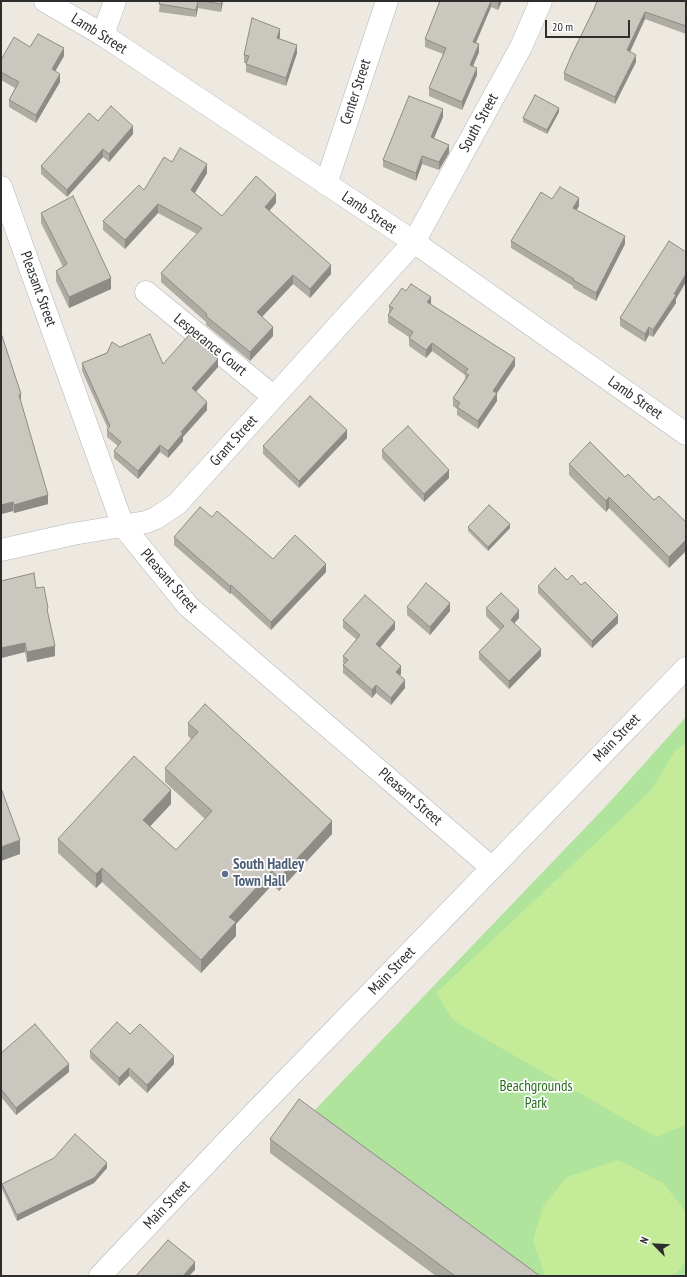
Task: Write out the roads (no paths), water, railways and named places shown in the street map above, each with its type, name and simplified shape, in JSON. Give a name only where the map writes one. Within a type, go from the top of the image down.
[{"type":"street","name":"Lamb Street","points":[[46,1],[103,35],[414,242],[686,434]]},
{"type":"street","points":[[103,35],[115,1]]},
{"type":"street","name":"Center Street","points":[[326,184],[387,1]]},
{"type":"street","name":"South Street","points":[[414,242],[521,47],[541,1]]},
{"type":"street","name":"Pleasant Street","points":[[1,188],[123,526],[188,606],[492,868]]},
{"type":"street","name":"Grant Street","points":[[1,550],[156,518],[177,504],[414,242]]},
{"type":"street","name":"Lesperance Court","points":[[146,292],[274,397]]},
{"type":"street","name":"Main Street","points":[[100,1276],[231,1137],[686,668]]},
{"type":"street","points":[[118,1276],[133,1241]]},
{"type":"place","name":"South Hadley Town Hall","points":[[225,874]]},
{"type":"park label","name":"Beachgrounds Park","points":[[536,1096]]}]
